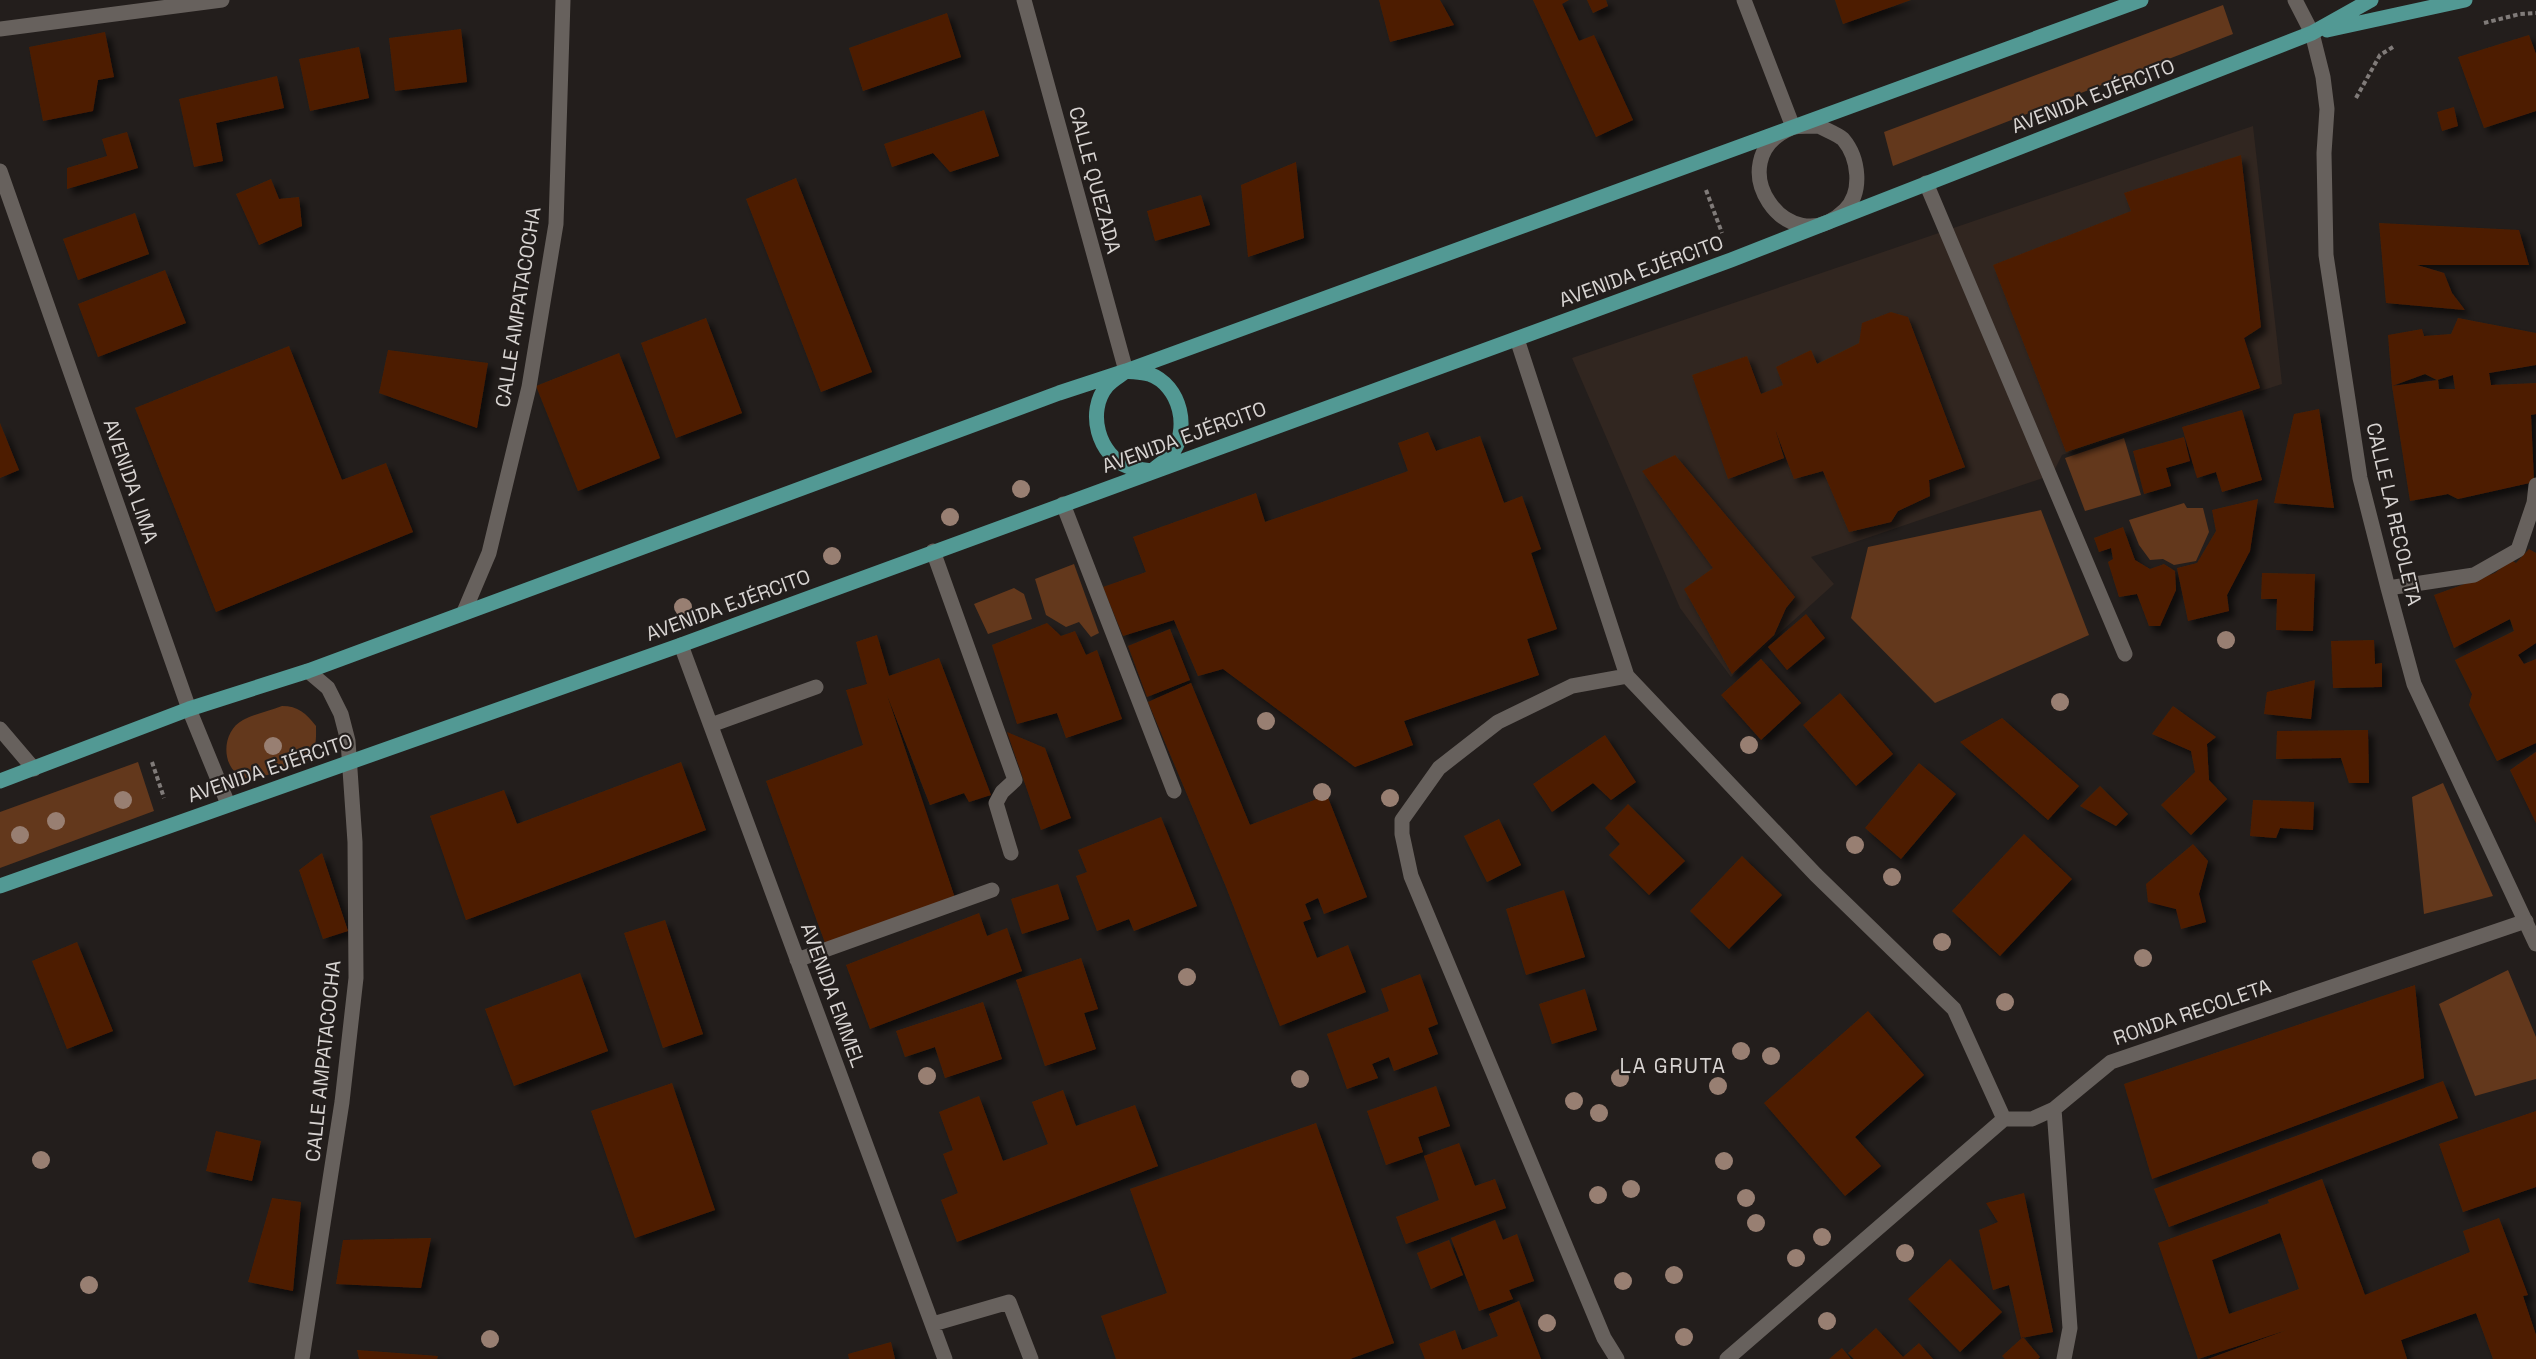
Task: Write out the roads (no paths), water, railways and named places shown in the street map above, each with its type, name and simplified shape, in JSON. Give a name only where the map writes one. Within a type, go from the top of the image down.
[{"type":"main road","points":[[0,781],[189,709],[308,671],[1026,405],[1126,371],[2141,0]]},
{"type":"main road","name":"AVENIDA EJÉRCITO","points":[[0,886],[681,645],[1823,225],[2312,33],[2371,0]]},
{"type":"main road","points":[[2312,33],[2464,0]]},
{"type":"main road","points":[[1126,371],[1150,374],[1169,388],[1181,409],[1181,433],[1171,455],[1152,471],[1128,467],[1109,453],[1097,432],[1097,408],[1103,393],[1107,386],[1126,371]]},
{"type":"street","points":[[0,29],[222,0]]},
{"type":"street","name":"CALLE AMPATACOCHA","points":[[464,612],[489,553],[529,387],[556,224],[563,0]]},
{"type":"street","name":"CALLE QUEZADA","points":[[1024,0],[1126,371]]},
{"type":"street","points":[[1744,0],[1793,127]]},
{"type":"street","name":"CALLE LA RECOLETA","points":[[2295,0],[2312,33],[2323,77],[2326,109],[2324,153],[2326,255],[2361,478],[2388,588],[2414,684],[2536,944]]},
{"type":"street","points":[[1819,126],[1842,138],[1856,160],[1857,186],[1846,210],[1823,225],[1798,225],[1775,212],[1761,191],[1760,165],[1771,141],[1793,127],[1819,126]]},
{"type":"street","name":"AVENIDA LIMA","points":[[0,171],[189,709],[228,804]]},
{"type":"street","points":[[1926,183],[2125,654]]},
{"type":"street","points":[[1517,339],[1627,676],[1816,875],[1954,1009],[2004,1119],[1727,1359]]},
{"type":"street","points":[[2388,588],[2474,575],[2518,550],[2534,503],[2536,485]]},
{"type":"street","points":[[1063,504],[1174,791]]},
{"type":"street","points":[[933,551],[1015,780],[1002,792],[996,803],[1011,853]]},
{"type":"street","name":"AVENIDA EMMEL","points":[[681,645],[945,1359]]},
{"type":"street","name":"CALLE AMPATACOCHA","points":[[302,1359],[342,1102],[356,978],[355,842],[348,741],[341,714],[328,688],[308,671]]},
{"type":"street","points":[[1617,1359],[1604,1338],[1411,876],[1402,834],[1402,820],[1439,768],[1498,722],[1572,686],[1627,676]]},
{"type":"street","points":[[711,725],[816,687]]},
{"type":"street","points":[[0,729],[34,769]]},
{"type":"street","points":[[798,960],[992,890]]},
{"type":"street","name":"RONDA RECOLETA","points":[[2004,1119],[2031,1119],[2054,1109],[2111,1062],[2526,921]]},
{"type":"street","points":[[2054,1109],[2070,1328],[2064,1359]]},
{"type":"street","points":[[933,1324],[1009,1302],[1031,1359]]},
{"type":"district","name":"LA GRUTA","points":[[1673,1066]]}]
